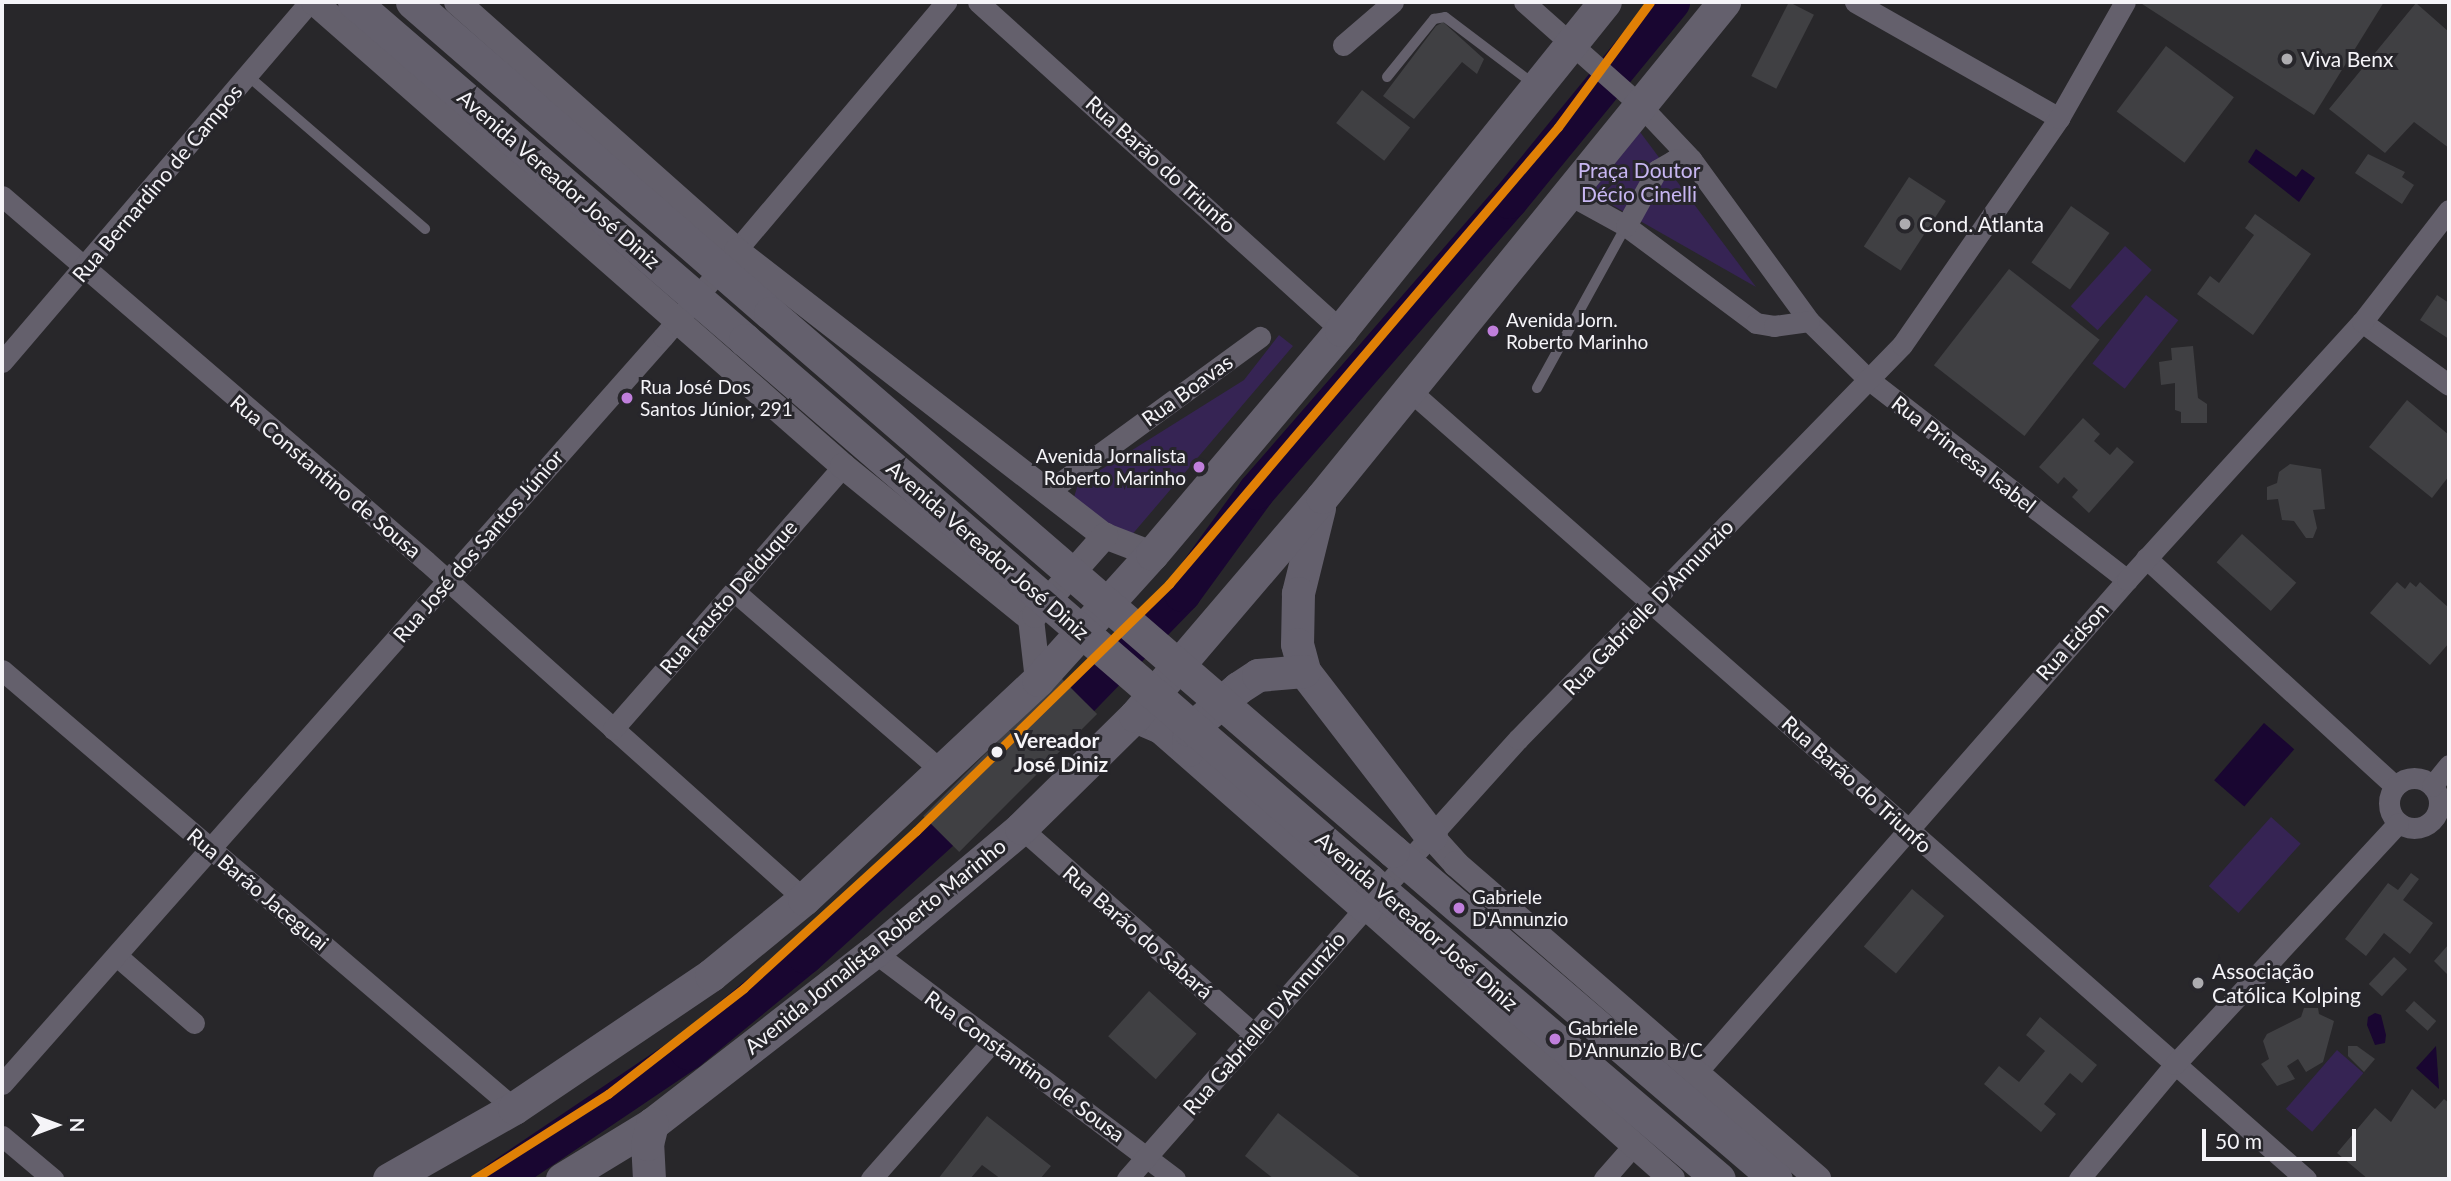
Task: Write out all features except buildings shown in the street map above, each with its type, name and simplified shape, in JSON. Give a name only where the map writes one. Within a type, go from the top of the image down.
[{"type":"main road","name":"Avenida Vereador José Diniz","points":[[354,2],[687,310],[745,340],[1372,893],[1719,1179]]},
{"type":"main road","name":"Avenida Vereador José Diniz","points":[[412,2],[728,261],[770,313],[1776,1179]]},
{"type":"main road","points":[[389,1179],[514,1108],[711,975],[804,899],[943,772],[1038,680],[1152,554],[1341,330],[1537,86],[1574,45],[1605,2]]},
{"type":"main road","name":"Avenida Jornalista Roberto Marinho","points":[[562,1179],[652,1124],[874,952],[1021,828],[1135,716],[1322,497],[1568,194],[1637,102],[1724,2]]},
{"type":"main road","points":[[1322,497],[1298,593],[1297,644],[1304,671],[1431,836]]},
{"type":"main road","points":[[1188,750],[1189,730],[1238,688],[1258,675],[1304,671]]},
{"type":"main road","points":[[1135,716],[1161,727],[1372,893]]},
{"type":"main road","points":[[649,1179],[647,1144],[652,1124]]},
{"type":"street","name":"Rua Bernardino de Campos","points":[[2,362],[312,2]]},
{"type":"street","name":"Avenida Vereador José Diniz","points":[[312,2],[687,310],[843,466],[1031,620],[1038,680]]},
{"type":"street","name":"Avenida Vereador José Diniz","points":[[457,2],[728,261],[1105,536],[1152,554]]},
{"type":"street","name":"Rua José dos Santos Júnior","points":[[2,1084],[212,850],[687,310],[946,2]]},
{"type":"street","name":"Rua Barão do Triunfo","points":[[978,2],[1341,330]]},
{"type":"street","points":[[1343,46],[1393,2]]},
{"type":"street","name":"Rua Princesa Isabel","points":[[1524,2],[1637,102],[1691,159],[1809,321],[1868,379],[2127,580]]},
{"type":"street","points":[[1855,2],[2059,118]]},
{"type":"street","name":"Rua Gabrielle D'Annunzio","points":[[1127,1179],[1255,1035],[1400,857],[1431,836],[1518,739],[1654,604],[1902,345],[2059,118],[2125,2]]},
{"type":"street","points":[[1626,226],[1657,170],[1674,160],[1691,159]]},
{"type":"street","points":[[1568,194],[1626,226],[1756,323],[1774,326],[1809,321]]},
{"type":"street","name":"Rua Constantino de Sousa","points":[[2,196],[447,580],[804,899]]},
{"type":"street","name":"Rua Edson","points":[[1696,1074],[2146,558],[2362,322],[2449,210]]},
{"type":"street","points":[[2362,322],[2449,386]]},
{"type":"street","name":"Rua Boavas","points":[[1046,493],[1260,337]]},
{"type":"street","name":"Rua Barão do Triunfo","points":[[1408,389],[2306,1179]]},
{"type":"street","name":"Rua Fausto Delduque","points":[[613,729],[843,466]]},
{"type":"street","points":[[1031,620],[1105,536]]},
{"type":"street","points":[[2146,558],[2395,786]]},
{"type":"street","points":[[734,591],[943,772]]},
{"type":"street","name":"Rua Barão Jaceguai","points":[[2,670],[514,1108]]},
{"type":"street","points":[[2432,786],[2449,765]]},
{"type":"street","points":[[2409,778],[2432,786],[2438,800],[2442,823],[2414,828],[2398,822],[2389,801],[2395,786],[2409,778]]},
{"type":"street","points":[[2079,1179],[2175,1064],[2398,822]]},
{"type":"street","name":"Rua Barão do Sabará","points":[[1021,828],[1255,1035]]},
{"type":"street","points":[[1431,836],[1456,864],[1818,1179]]},
{"type":"street","name":"Avenida Vereador José Diniz","points":[[1372,893],[1633,1146],[1672,1179]]},
{"type":"street","name":"Rua Constantino de Sousa","points":[[874,952],[990,1044],[1148,1156],[1175,1179]]},
{"type":"street","points":[[117,956],[194,1023]]},
{"type":"street","points":[[871,1179],[990,1044]]},
{"type":"street","points":[[2,1136],[53,1179]]},
{"type":"street","points":[[1604,1179],[1633,1146]]},
{"type":"lane","points":[[1387,77],[1434,19],[1445,18],[1537,86]]},
{"type":"lane","points":[[248,76],[425,229]]},
{"type":"lane","points":[[1537,388],[1626,226]]},
{"type":"green space","name":"Praça Doutor Décio Cinelli","points":[[1640,132],[1756,287],[1591,193]]},
{"type":"green space","points":[[2125,246],[2152,270],[2098,330],[2071,306]]},
{"type":"green space","points":[[2146,295],[2178,320],[2125,389],[2092,364]]},
{"type":"green space","points":[[1279,335],[1293,346],[1130,537],[1072,504],[1078,484],[1244,380]]},
{"type":"green space","points":[[2271,817],[2301,844],[2238,913],[2209,886]]},
{"type":"green space","points":[[2337,1050],[2363,1073],[2312,1132],[2286,1109]]},
{"type":"shaded area","points":[[2256,149],[2296,177],[2302,169],[2315,178],[2299,202],[2248,162]]},
{"type":"shaded area","points":[[2264,723],[2294,749],[2244,807],[2214,780]]},
{"type":"shaded area","points":[[2375,1013],[2381,1015],[2386,1035],[2385,1043],[2375,1045],[2367,1025],[2368,1017]]},
{"type":"shaded area","points":[[2436,1046],[2439,1089],[2416,1068]]},
{"type":"waterway","points":[[1046,733],[1182,593],[1256,491],[1509,200],[1671,2]]},
{"type":"waterway","points":[[498,1179],[688,1051],[805,955],[976,799]]},
{"type":"transit line","points":[[474,1179],[608,1094],[744,988],[916,831],[1169,584],[1558,127],[1650,2]]},
{"type":"place","name":"Viva Benx","points":[[2287,59]]},
{"type":"place","name":"Cond. Atlanta","points":[[1905,224]]},
{"type":"place","name":"Avenida Jorn. Roberto Marinho","points":[[1493,331]]},
{"type":"place","name":"Rua José Dos Santos Júnior, 291","points":[[627,398]]},
{"type":"place","name":"Avenida Jornalista Roberto Marinho","points":[[1199,467]]},
{"type":"place","name":"Vereador José Diniz","points":[[997,752]]},
{"type":"place","name":"Gabriele D'Annunzio","points":[[1459,908]]},
{"type":"place","name":"Associação Católica Kolping","points":[[2198,983]]},
{"type":"place","name":"Gabriele D'Annunzio B/C","points":[[1555,1039]]}]
